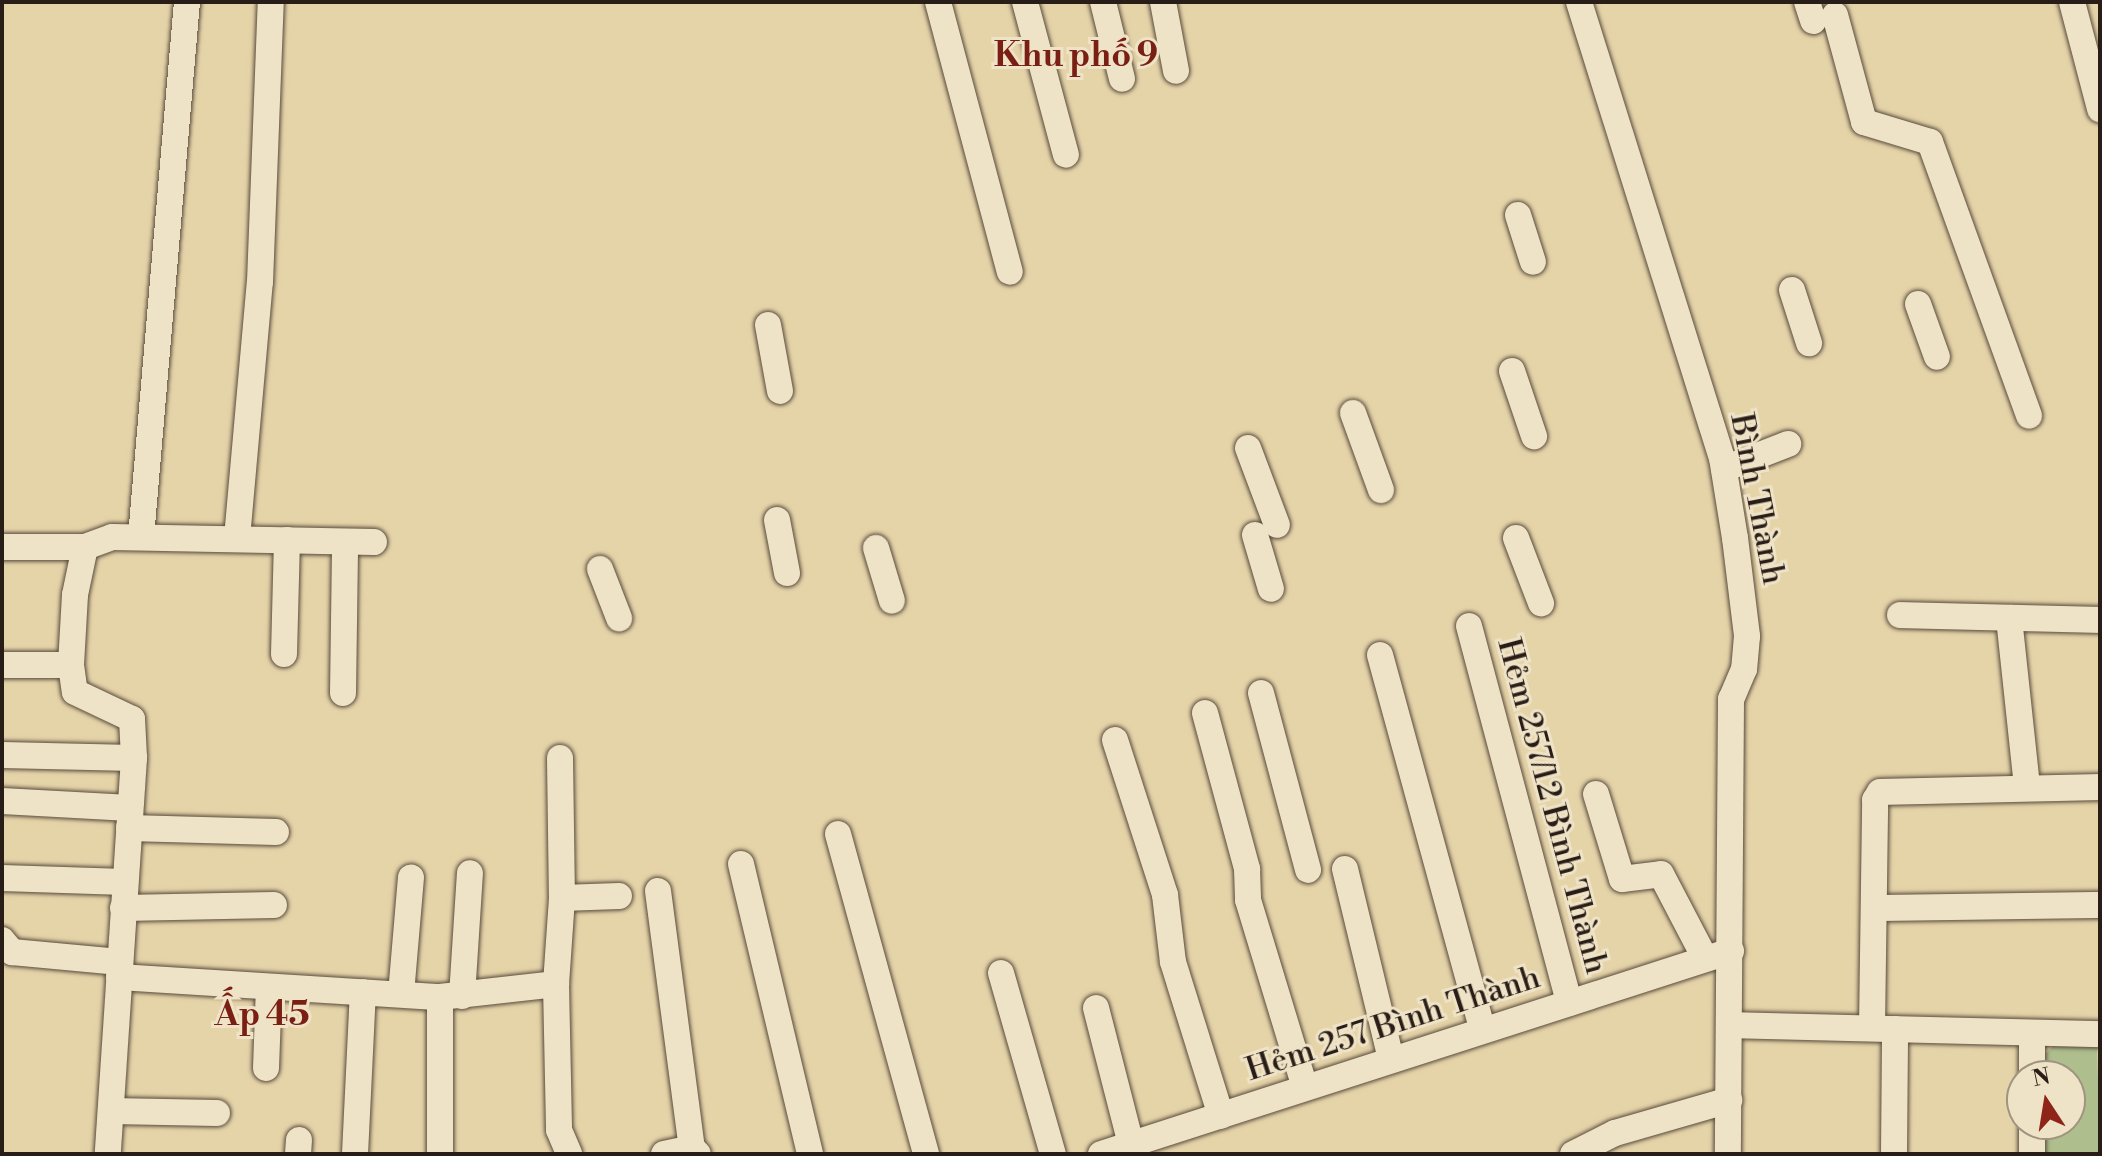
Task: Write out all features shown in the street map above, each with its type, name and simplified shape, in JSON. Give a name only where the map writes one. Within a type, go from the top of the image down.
[{"type":"street","points":[[141,537],[187,2]]},
{"type":"street","points":[[237,538],[260,282],[271,2]]},
{"type":"street","points":[[938,2],[1010,272]]},
{"type":"street","points":[[1025,2],[1066,155]]},
{"type":"street","points":[[1103,2],[1122,79]]},
{"type":"street","points":[[1163,2],[1176,71]]},
{"type":"street","name":"Bình Thành","points":[[1579,2],[1724,469],[1747,636],[1744,669],[1731,699],[1728,1154]]},
{"type":"street","points":[[2072,2],[2098,92]]},
{"type":"street","points":[[1818,13],[1864,122],[1930,142],[2029,416]]},
{"type":"street","points":[[1518,215],[1533,262]]},
{"type":"street","points":[[1792,290],[1809,343]]},
{"type":"street","points":[[1918,304],[1937,357]]},
{"type":"street","points":[[768,325],[780,391]]},
{"type":"street","points":[[1512,371],[1534,436]]},
{"type":"street","points":[[1353,413],[1381,490]]},
{"type":"street","points":[[1724,469],[1788,444]]},
{"type":"street","points":[[1248,448],[1266,530],[1271,589]]},
{"type":"street","points":[[777,520],[787,573]]},
{"type":"street","points":[[2,547],[85,547],[112,537],[374,542]]},
{"type":"street","points":[[1516,538],[1541,603]]},
{"type":"street","points":[[284,654],[287,540]]},
{"type":"street","points":[[343,693],[345,542]]},
{"type":"street","points":[[85,547],[71,665],[75,692],[132,719],[134,758],[108,1154]]},
{"type":"street","points":[[876,548],[892,601]]},
{"type":"street","points":[[600,569],[619,618]]},
{"type":"street","points":[[1900,615],[2100,620]]},
{"type":"street","points":[[2009,618],[2027,787]]},
{"type":"street","name":"Hẻm 257/12 Bình Thành","points":[[1469,626],[1569,1003]]},
{"type":"street","points":[[1380,655],[1482,1028]]},
{"type":"street","points":[[2,665],[71,665]]},
{"type":"street","points":[[1261,693],[1308,870]]},
{"type":"street","points":[[1205,713],[1247,869],[1248,900],[1305,1088]]},
{"type":"street","points":[[1115,740],[1165,895],[1173,962],[1221,1116]]},
{"type":"street","points":[[2,755],[134,758]]},
{"type":"street","points":[[560,758],[562,898],[556,984],[559,1130],[569,1154]]},
{"type":"street","points":[[1894,1154],[1875,908],[1875,800],[1880,792],[2100,787]]},
{"type":"street","points":[[1596,794],[1622,879],[1661,874],[1705,958]]},
{"type":"street","points":[[2,801],[130,818],[276,832]]},
{"type":"street","points":[[838,834],[887,1027],[926,1154]]},
{"type":"street","points":[[741,864],[810,1154]]},
{"type":"street","points":[[1345,869],[1391,1059]]},
{"type":"street","points":[[440,1154],[451,996],[470,873]]},
{"type":"street","points":[[401,994],[411,877]]},
{"type":"street","points":[[2,878],[124,895],[274,905]]},
{"type":"street","points":[[658,891],[695,1151],[664,1154]]},
{"type":"street","points":[[562,898],[619,896]]},
{"type":"street","points":[[1875,908],[2100,905]]},
{"type":"street","points":[[2,940],[12,952],[119,970],[269,987],[451,996],[556,984]]},
{"type":"street","name":"Hẻm 257 Bình Thành","points":[[1101,1154],[1482,1028],[1731,951]]},
{"type":"street","points":[[1001,973],[1053,1154]]},
{"type":"street","points":[[266,1068],[269,987]]},
{"type":"street","points":[[355,1154],[363,992]]},
{"type":"street","points":[[1096,1008],[1131,1144]]},
{"type":"street","points":[[1729,1025],[2100,1034]]},
{"type":"street","points":[[2032,1033],[2032,1060]]},
{"type":"street","points":[[1573,1154],[1615,1133],[1729,1100]]},
{"type":"street","points":[[111,1111],[217,1113]]},
{"type":"green space","points":[[2097,1043],[2100,1154],[2043,1154],[2043,1140],[2086,1140],[2086,1060],[2043,1060],[2054,1045]]},
{"type":"district","name":"Khu phố 9","points":[[1076,57]]},
{"type":"district","name":"Ấp 45","points":[[262,1016]]}]
